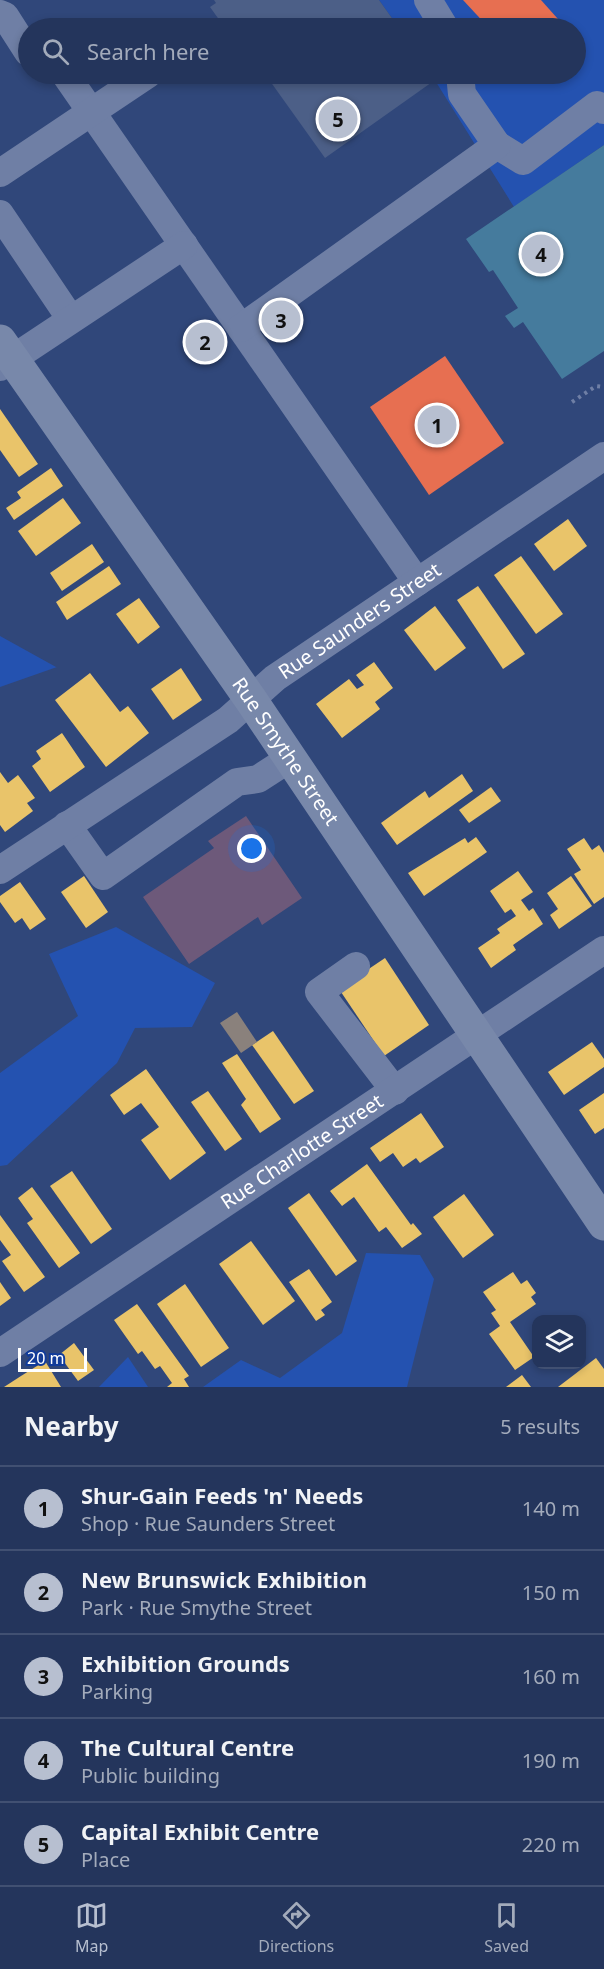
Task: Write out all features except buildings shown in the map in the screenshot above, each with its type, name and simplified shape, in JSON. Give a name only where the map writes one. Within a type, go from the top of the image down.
[{"type":"main road","name":"Rue Smythe Street","points":[[4,356],[251,700],[604,1224]]},
{"type":"street","points":[[14,0],[27,18]]},
{"type":"street","points":[[428,0],[439,18]]},
{"type":"street","points":[[0,14],[4,16],[18,37]]},
{"type":"street","points":[[52,84],[91,112]]},
{"type":"street","points":[[72,84],[417,582]]},
{"type":"street","points":[[0,173],[133,84]]},
{"type":"street","points":[[461,84],[462,94],[496,145],[523,161],[597,105],[604,110]]},
{"type":"street","points":[[241,328],[496,145]]},
{"type":"street","points":[[0,214],[70,318]]},
{"type":"street","points":[[4,356],[70,318],[184,245]]},
{"type":"street","name":"Rue Saunders Street","points":[[0,870],[228,720],[275,678],[604,456]]},
{"type":"street","points":[[67,825],[103,876],[237,782],[258,779],[289,759]]},
{"type":"street","name":"Rue Charlotte Street","points":[[0,1353],[604,950]]},
{"type":"street","points":[[356,966],[319,992],[364,1054],[374,1061],[395,1091]]},
{"type":"path","points":[[572,402],[596,387],[604,387]]},
{"type":"shaded area","points":[[379,0],[604,0],[604,145],[514,207],[437,84],[586,84],[586,18],[392,18]]},
{"type":"shaded area","points":[[0,636],[56,667],[57,667],[0,687]]},
{"type":"shaded area","points":[[116,927],[215,983],[192,1027],[135,1028],[117,1063],[7,1165],[0,1166],[0,1073],[78,1016],[49,954]]},
{"type":"shaded area","points":[[366,1253],[420,1255],[434,1279],[407,1387],[203,1387],[241,1360],[280,1378],[342,1333]]},
{"type":"shaded area","points":[[128,1357],[148,1387],[99,1387]]},
{"type":"place","name":"Capital Exhibit Centre","points":[[338,119]]},
{"type":"place","name":"The Cultural Centre","points":[[541,254]]},
{"type":"place","name":"Exhibition Grounds","points":[[281,320]]},
{"type":"place","name":"New Brunswick Exhibition","points":[[205,342]]},
{"type":"place","name":"Shur-Gain Feeds 'n' Needs","points":[[437,425]]}]
